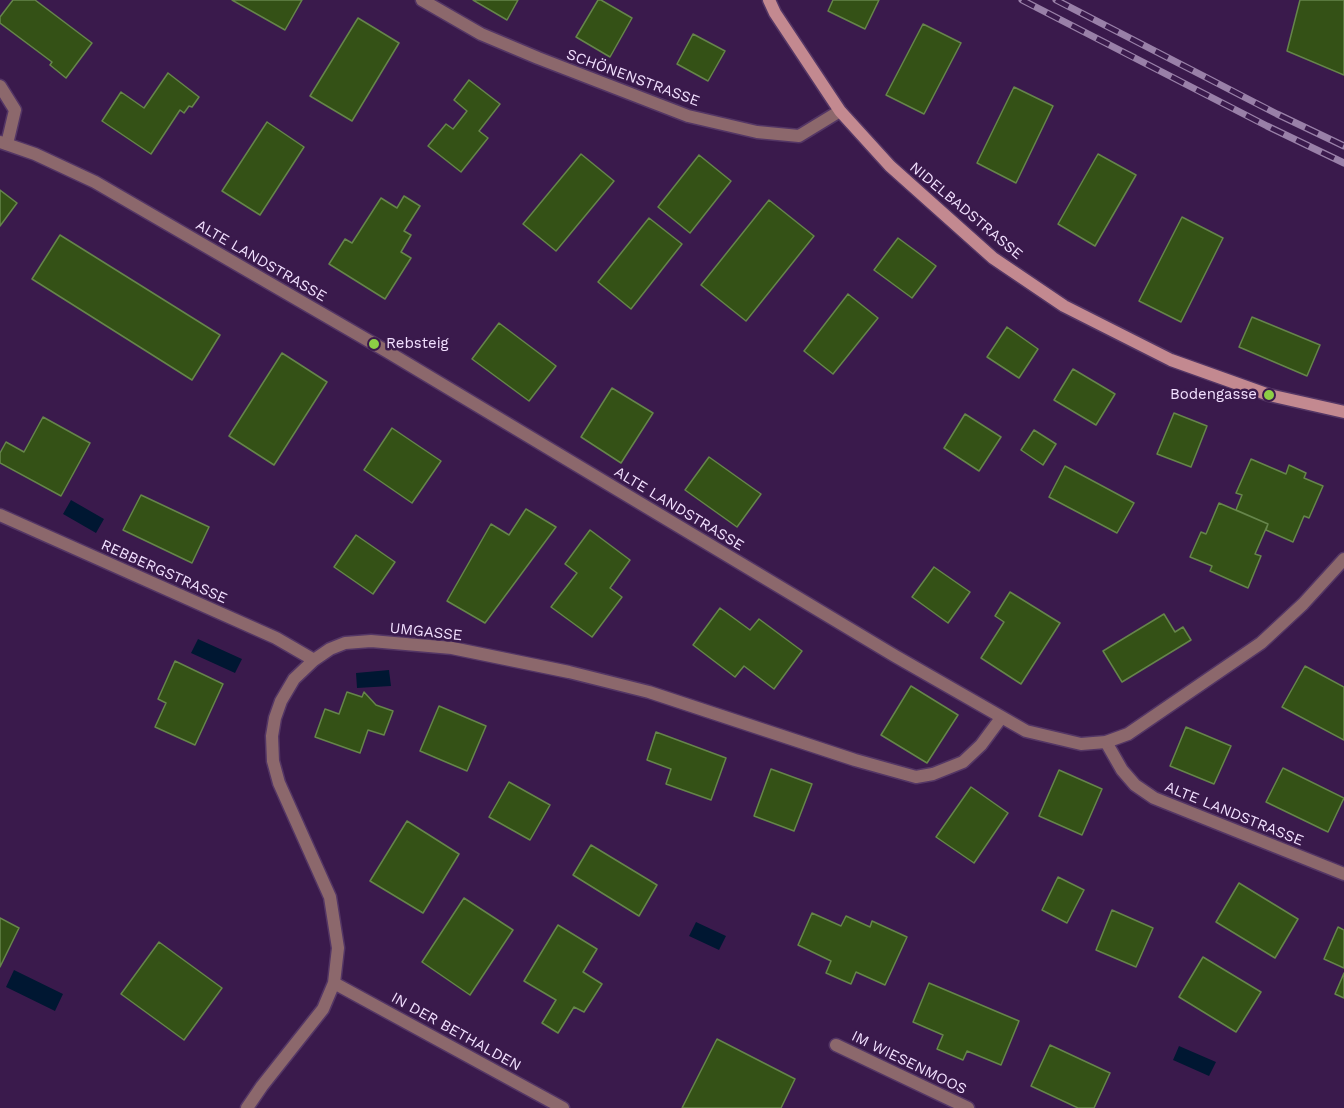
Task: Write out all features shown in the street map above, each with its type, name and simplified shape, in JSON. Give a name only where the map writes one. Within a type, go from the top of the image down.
[{"type":"main road","name":"NIDELBADSTRASSE","points":[[769,0],[775,13],[840,111],[890,166],[934,208],[993,258],[1064,306],[1172,360],[1269,395],[1344,412]]},
{"type":"street","name":"SCHÖNENSTRASSE","points":[[422,0],[481,34],[688,116],[757,132],[799,136],[840,111]]},
{"type":"street","points":[[0,86],[15,110],[4,143]]},
{"type":"street","name":"ALTE LANDSTRASSE","points":[[4,143],[35,154],[95,182],[388,352],[1001,718],[1026,731],[1081,744],[1106,742],[1122,770],[1135,785],[1154,798],[1344,874]]},
{"type":"street","name":"REBBERGSTRASSE","points":[[0,515],[276,638],[314,660]]},
{"type":"street","points":[[1106,742],[1128,734],[1262,643],[1303,604],[1344,559]]},
{"type":"street","name":"UMGASSE","points":[[248,1108],[262,1086],[323,1009],[334,983],[338,948],[330,897],[279,783],[273,761],[272,735],[281,701],[294,679],[330,649],[371,641],[452,648],[568,672],[649,692],[855,760],[916,777],[933,774],[963,762],[981,745],[1001,718]]},
{"type":"street","name":"IN DER BETHALDEN","points":[[334,983],[563,1108]]},
{"type":"street","name":"IM WIESENMOOS","points":[[836,1045],[968,1108]]},
{"type":"water","points":[[71,500],[104,519],[96,533],[63,514]]},
{"type":"water","points":[[198,639],[242,659],[235,673],[191,653]]},
{"type":"water","points":[[389,670],[391,686],[357,688],[356,673]]},
{"type":"water","points":[[696,922],[726,936],[719,950],[689,936]]},
{"type":"water","points":[[14,970],[63,994],[55,1011],[6,987]]},
{"type":"water","points":[[1179,1046],[1216,1062],[1209,1076],[1173,1060]]},
{"type":"building","points":[[13,0],[35,0],[92,43],[66,78],[50,65],[52,62],[0,23],[0,17]]},
{"type":"building","points":[[232,0],[302,0],[285,30]]},
{"type":"building","points":[[473,0],[518,0],[507,20]]},
{"type":"building","points":[[598,0],[632,18],[610,57],[576,37]]},
{"type":"building","points":[[833,0],[879,0],[865,29],[828,11]]},
{"type":"building","points":[[1300,0],[1344,0],[1344,75],[1287,51]]},
{"type":"building","points":[[358,18],[399,43],[352,121],[310,96]]},
{"type":"building","points":[[923,24],[961,43],[924,114],[886,95]]},
{"type":"building","points":[[693,34],[725,51],[708,81],[677,64]]},
{"type":"building","points":[[168,73],[199,97],[184,113],[180,110],[151,154],[102,121],[121,92],[144,108]]},
{"type":"building","points":[[469,80],[500,104],[479,131],[488,138],[461,172],[428,146],[446,124],[453,129],[467,111],[454,100]]},
{"type":"building","points":[[1014,87],[1053,106],[1016,183],[977,163]]},
{"type":"building","points":[[267,122],[304,147],[260,215],[222,191]]},
{"type":"building","points":[[581,154],[614,181],[556,251],[523,224]]},
{"type":"building","points":[[1098,154],[1136,175],[1095,246],[1058,224]]},
{"type":"building","points":[[699,155],[731,181],[690,233],[658,207]]},
{"type":"building","points":[[0,190],[17,203],[0,226]]},
{"type":"building","points":[[404,196],[420,206],[404,231],[411,235],[401,252],[411,258],[385,299],[329,264],[345,239],[352,243],[381,198],[397,208]]},
{"type":"building","points":[[769,200],[814,236],[746,321],[701,285]]},
{"type":"building","points":[[1182,217],[1223,238],[1181,322],[1139,301]]},
{"type":"building","points":[[649,218],[682,244],[631,309],[598,282]]},
{"type":"building","points":[[60,235],[220,335],[192,380],[32,279]]},
{"type":"building","points":[[898,238],[936,266],[912,298],[874,270]]},
{"type":"building","points":[[848,294],[878,318],[833,374],[804,351]]},
{"type":"building","points":[[1252,317],[1320,345],[1307,376],[1239,347]]},
{"type":"building","points":[[499,323],[556,366],[529,401],[472,359]]},
{"type":"building","points":[[1007,327],[1038,349],[1019,378],[987,357]]},
{"type":"building","points":[[282,353],[327,382],[274,465],[229,436]]},
{"type":"building","points":[[1073,369],[1115,394],[1096,425],[1054,400]]},
{"type":"building","points":[[612,388],[653,413],[621,463],[581,437]]},
{"type":"building","points":[[1174,413],[1207,426],[1191,467],[1157,454]]},
{"type":"building","points":[[965,414],[1001,437],[979,471],[944,448]]},
{"type":"building","points":[[43,417],[90,443],[61,496],[0,463],[0,453],[6,442],[24,452]]},
{"type":"building","points":[[392,428],[441,461],[412,503],[364,470]]},
{"type":"building","points":[[1034,430],[1056,444],[1043,465],[1021,450]]},
{"type":"building","points":[[709,457],[761,494],[737,527],[685,490]]},
{"type":"building","points":[[1251,459],[1286,474],[1289,465],[1306,473],[1304,478],[1323,486],[1309,518],[1304,516],[1293,542],[1266,530],[1268,524],[1236,510],[1242,495],[1236,493]]},
{"type":"building","points":[[1065,466],[1134,503],[1117,533],[1049,497]]},
{"type":"building","points":[[141,495],[209,527],[192,563],[123,530]]},
{"type":"building","points":[[1219,503],[1268,524],[1255,554],[1261,556],[1248,588],[1210,571],[1212,566],[1190,557],[1201,532],[1206,534]]},
{"type":"building","points":[[526,509],[556,527],[485,623],[447,601],[491,524],[509,535]]},
{"type":"building","points":[[590,530],[630,560],[610,588],[622,597],[592,637],[551,607],[577,573],[565,564]]},
{"type":"building","points":[[356,535],[395,562],[373,594],[334,567]]},
{"type":"building","points":[[934,567],[970,592],[948,623],[912,597]]},
{"type":"building","points":[[1010,592],[1060,623],[1021,684],[981,658],[1004,622],[995,616]]},
{"type":"building","points":[[720,608],[750,630],[759,619],[802,651],[774,689],[744,666],[735,677],[693,645]]},
{"type":"building","points":[[1164,614],[1175,632],[1183,627],[1191,640],[1122,682],[1103,651]]},
{"type":"building","points":[[175,661],[223,684],[195,745],[155,727],[166,703],[158,699]]},
{"type":"building","points":[[1305,666],[1344,687],[1344,740],[1282,707]]},
{"type":"building","points":[[911,686],[958,715],[927,763],[881,735]]},
{"type":"building","points":[[347,692],[362,697],[364,692],[376,705],[393,711],[384,735],[368,730],[360,753],[315,737],[325,709],[339,714]]},
{"type":"building","points":[[439,706],[486,726],[467,771],[420,751]]},
{"type":"building","points":[[1186,727],[1231,746],[1214,784],[1170,766]]},
{"type":"building","points":[[656,732],[726,758],[711,800],[666,784],[671,769],[647,760]]},
{"type":"building","points":[[1283,768],[1344,798],[1328,832],[1266,802]]},
{"type":"building","points":[[771,769],[812,784],[794,831],[754,816]]},
{"type":"building","points":[[1059,770],[1102,789],[1082,835],[1039,816]]},
{"type":"building","points":[[509,782],[550,805],[530,840],[489,817]]},
{"type":"building","points":[[971,787],[1008,813],[974,863],[936,837]]},
{"type":"building","points":[[407,821],[459,854],[423,913],[370,881]]},
{"type":"building","points":[[591,845],[657,885],[639,916],[573,875]]},
{"type":"building","points":[[1058,877],[1084,890],[1067,923],[1042,910]]},
{"type":"building","points":[[1239,883],[1298,919],[1275,958],[1216,922]]},
{"type":"building","points":[[464,898],[513,930],[470,995],[422,962]]},
{"type":"building","points":[[1112,910],[1153,928],[1136,967],[1096,950]]},
{"type":"building","points":[[812,913],[841,926],[846,916],[870,927],[872,921],[907,937],[885,985],[856,972],[851,984],[826,973],[831,961],[798,945]]},
{"type":"building","points":[[0,918],[19,928],[0,967]]},
{"type":"building","points":[[558,925],[597,949],[583,972],[602,984],[584,1012],[574,1007],[558,1033],[542,1023],[556,1000],[524,981]]},
{"type":"building","points":[[1338,927],[1344,930],[1344,968],[1324,959]]},
{"type":"building","points":[[159,942],[222,988],[184,1040],[121,994]]},
{"type":"building","points":[[1203,957],[1261,992],[1236,1032],[1179,997]]},
{"type":"building","points":[[1344,973],[1344,998],[1335,994]]},
{"type":"building","points":[[929,983],[1019,1021],[1001,1065],[967,1051],[963,1060],[937,1049],[943,1035],[913,1022]]},
{"type":"building","points":[[717,1039],[795,1079],[781,1108],[682,1108]]},
{"type":"building","points":[[1050,1045],[1110,1073],[1094,1108],[1078,1108],[1031,1086]]},
{"type":"railway","points":[[1022,0],[1344,163]]},
{"type":"railway","points":[[1056,0],[1344,146]]},
{"type":"place","name":"Rebsteig","points":[[374,344]]},
{"type":"place","name":"Bodengasse","points":[[1269,395]]}]
